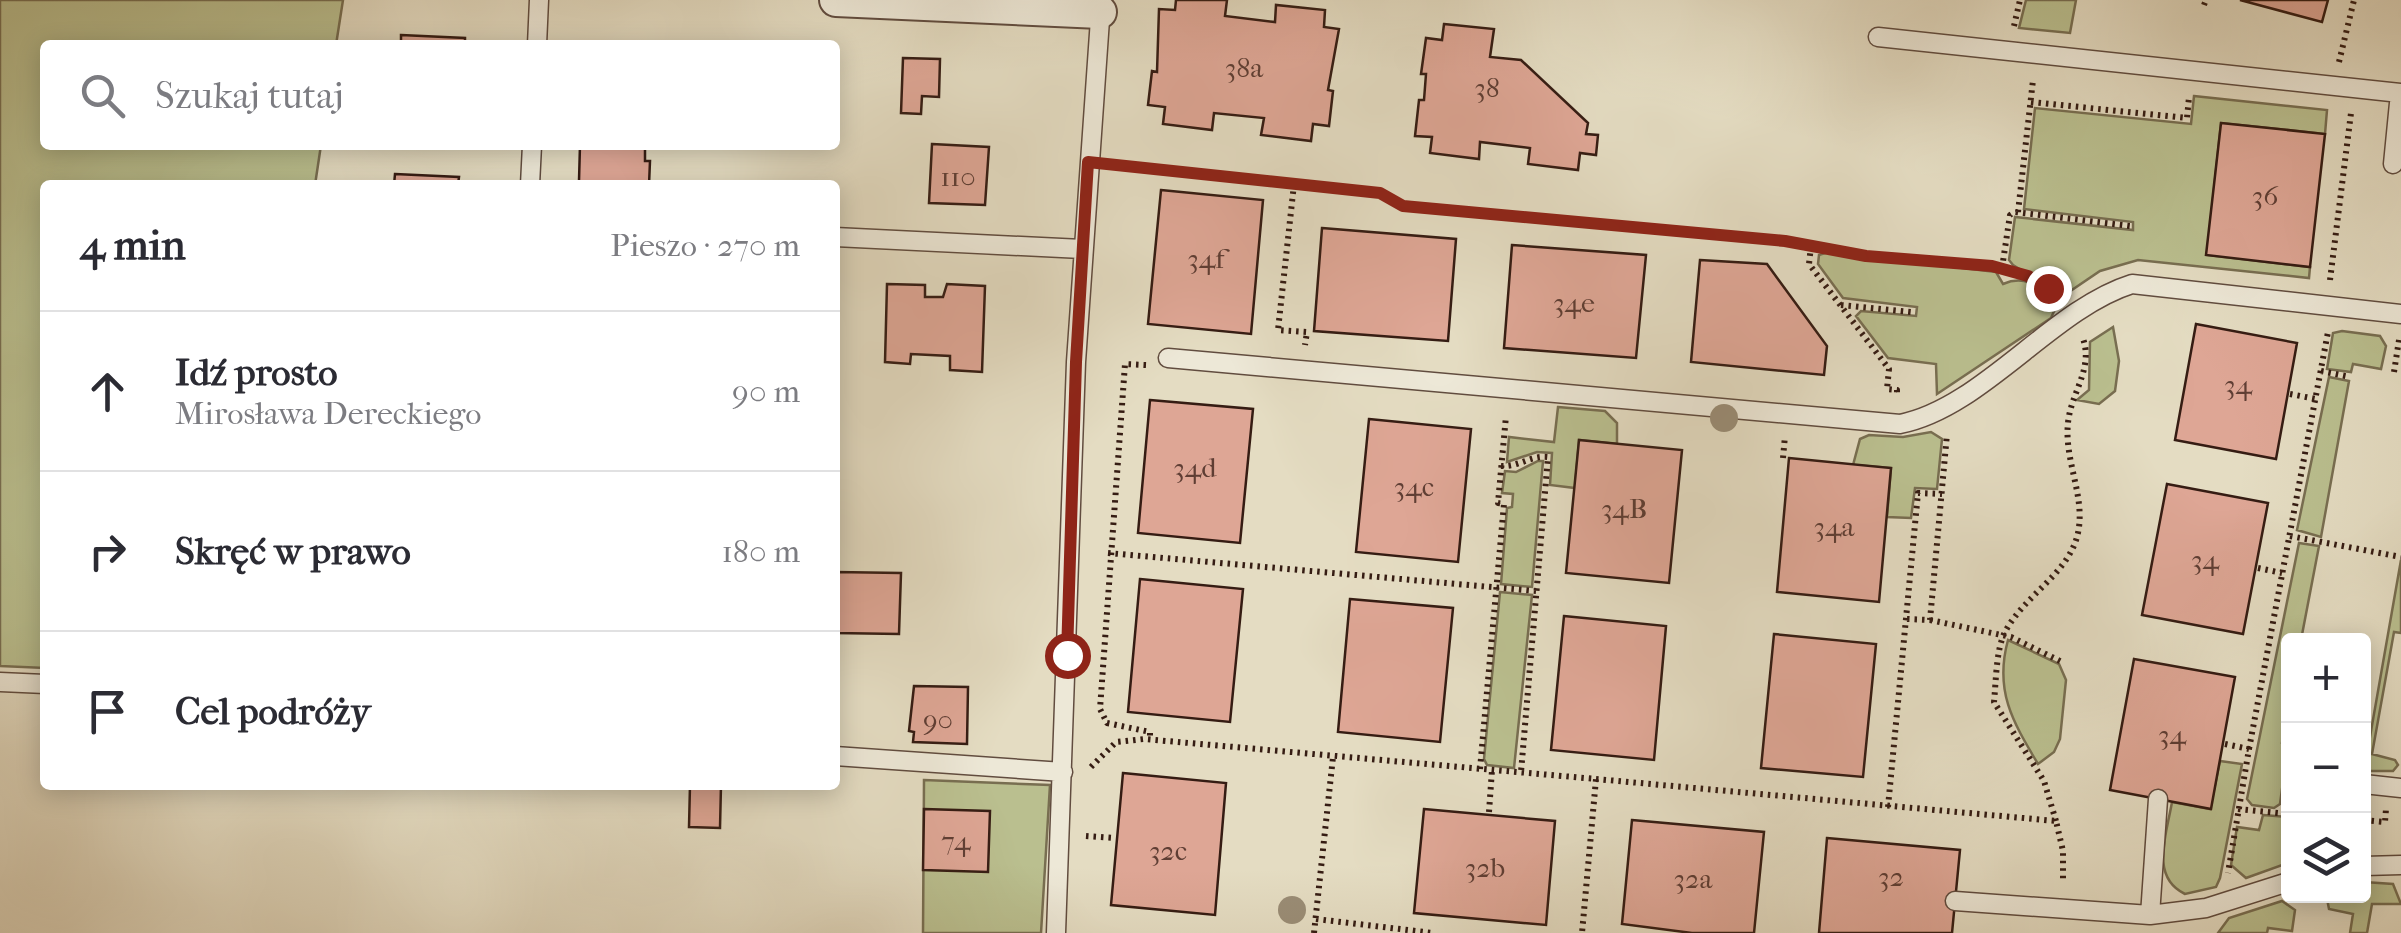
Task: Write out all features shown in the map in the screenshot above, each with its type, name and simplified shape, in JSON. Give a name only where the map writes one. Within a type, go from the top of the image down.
[{"type":"street","points":[[836,0],[1100,6]]},
{"type":"lane","points":[[537,40],[539,0]]},
{"type":"lane","points":[[1056,933],[1082,249],[1100,6]]},
{"type":"lane","points":[[1878,37],[2400,92],[2393,164]]},
{"type":"lane","points":[[530,180],[532,150]]},
{"type":"lane","points":[[840,237],[1082,249]]},
{"type":"lane","points":[[1168,358],[1894,423],[1916,421],[1950,402],[2102,297],[2132,284],[2328,315],[2401,314]]},
{"type":"lane","points":[[0,682],[40,684]]},
{"type":"lane","points":[[840,756],[1063,772]]},
{"type":"lane","points":[[2371,785],[2401,788]]},
{"type":"lane","points":[[2150,914],[2158,799]]},
{"type":"lane","points":[[2371,866],[2401,865]]},
{"type":"lane","points":[[1955,901],[2150,914],[2206,908],[2281,884]]},
{"type":"path","points":[[2012,32],[2020,0]]},
{"type":"path","points":[[2333,87],[2354,0]]},
{"type":"path","points":[[2018,212],[2036,55]]},
{"type":"path","points":[[2030,102],[2187,118],[2190,92],[2208,94]]},
{"type":"path","points":[[2237,898],[2227,864],[2316,399],[2328,315],[2352,108],[2334,107]]},
{"type":"path","points":[[1088,162],[1380,193],[1403,206],[2002,268],[2038,281],[2060,300],[2087,348],[2066,438],[2080,510],[2077,536],[2066,560],[2004,636],[1996,710],[2044,780],[2064,850],[2063,911]]},
{"type":"path","points":[[1294,184],[1278,330],[1306,332]]},
{"type":"path","points":[[2002,268],[2010,215],[2018,212],[2130,226]]},
{"type":"path","points":[[1811,246],[1808,264],[1889,368],[1887,389],[1897,390],[1894,423]]},
{"type":"path","points":[[1840,305],[1912,312]]},
{"type":"path","points":[[2383,331],[2401,333],[2394,372]]},
{"type":"path","points":[[2321,371],[2350,376]]},
{"type":"path","points":[[1124,376],[1108,553],[1100,708],[1107,723],[1150,732],[1150,739]]},
{"type":"path","points":[[1480,769],[1504,504],[1498,503],[1508,390]]},
{"type":"path","points":[[2290,394],[2316,399]]},
{"type":"path","points":[[1930,620],[1950,402]]},
{"type":"path","points":[[1501,466],[1516,467],[1539,456],[1548,457],[1520,772]]},
{"type":"path","points":[[1888,807],[1918,493],[1942,494]]},
{"type":"path","points":[[2290,536],[2401,557]]},
{"type":"path","points":[[1108,553],[1536,591]]},
{"type":"path","points":[[2258,568],[2282,573]]},
{"type":"path","points":[[1907,619],[2004,636],[2041,648],[2064,663]]},
{"type":"path","points":[[1088,776],[1102,752],[1116,742],[1150,739],[2056,821]]},
{"type":"path","points":[[2225,744],[2249,748]]},
{"type":"path","points":[[1314,933],[1333,757]]},
{"type":"path","points":[[1489,812],[1492,770]]},
{"type":"path","points":[[1582,933],[1596,779]]},
{"type":"path","points":[[2238,809],[2281,813]]},
{"type":"path","points":[[1086,822],[1086,852]]},
{"type":"path","points":[[1086,836],[1114,838]]},
{"type":"path","points":[[1316,920],[1433,933]]},
{"type":"green space","points":[[0,0],[343,0],[337,40],[40,40],[40,150],[320,150],[316,180],[40,180],[40,668],[0,666]]},
{"type":"green space","points":[[2026,0],[2076,0],[2070,33],[2019,28]]},
{"type":"green space","points":[[2194,96],[2327,110],[2325,134],[2221,123],[2207,255],[2310,267],[2309,278],[2138,260],[2100,271],[2063,296],[2013,265],[2009,260],[2015,217],[2133,230],[2133,222],[2024,209],[2035,108],[2191,124]]},
{"type":"green space","points":[[1828,252],[1996,272],[2003,284],[2024,281],[2036,285],[2053,298],[2055,309],[2051,318],[1937,394],[1936,364],[1888,358],[1856,316],[1861,311],[1916,316],[1917,307],[1843,298],[1818,264],[1819,255]]},
{"type":"green space","points":[[2113,327],[2119,361],[2115,391],[2099,404],[2077,400],[2089,390],[2090,342]]},
{"type":"green space","points":[[2333,333],[2380,336],[2386,346],[2381,369],[2353,364],[2351,372],[2327,369]]},
{"type":"green space","points":[[2329,377],[2349,381],[2321,537],[2297,530]]},
{"type":"green space","points":[[1558,407],[1605,411],[1617,423],[1617,444],[1579,440],[1575,488],[1550,485],[1552,453],[1537,452],[1507,462],[1509,437],[1554,442]]},
{"type":"green space","points":[[1931,432],[1942,439],[1937,489],[1915,488],[1911,518],[1887,517],[1891,468],[1853,465],[1860,439],[1869,435],[1903,437]]},
{"type":"green space","points":[[1543,461],[1532,587],[1501,584],[1507,508],[1512,507],[1513,494],[1502,493],[1505,471],[1516,472]]},
{"type":"green space","points":[[2299,543],[2319,546],[2302,633],[2281,633],[2280,804],[2274,808],[2252,805],[2247,799]]},
{"type":"green space","points":[[2401,560],[2401,633],[2394,632],[2372,754],[2395,760],[2398,765],[2393,771],[2371,771],[2371,731]]},
{"type":"green space","points":[[1500,592],[1532,595],[1514,768],[1487,765],[1484,759]]},
{"type":"green space","points":[[2008,640],[2059,664],[2066,680],[2060,739],[2054,752],[2038,764],[2008,705],[2003,675]]},
{"type":"green space","points":[[2220,761],[2242,764],[2220,878],[2216,887],[2185,894],[2167,877],[2164,866],[2164,840],[2172,802],[2210,809]]},
{"type":"green space","points":[[924,780],[1050,785],[1041,933],[923,933]]},
{"type":"green space","points":[[2263,815],[2281,816],[2281,866],[2246,878],[2231,865],[2237,827],[2259,830]]},
{"type":"green space","points":[[2371,882],[2393,884],[2401,904],[2372,904],[2367,933],[2350,933],[2353,914],[2329,909],[2328,903],[2371,903]]},
{"type":"green space","points":[[2281,901],[2295,910],[2292,931],[2268,928],[2267,933],[2218,933],[2229,918]]},
{"type":"building","points":[[1176,0],[1227,0],[1225,16],[1275,22],[1276,5],[1325,10],[1324,27],[1339,29],[1328,90],[1333,91],[1329,126],[1313,124],[1311,141],[1261,135],[1264,118],[1214,113],[1212,130],[1163,124],[1165,107],[1148,105],[1152,71],[1157,72],[1159,9],[1175,10]]},
{"type":"building","points":[[2240,0],[2328,0],[2322,22]]},
{"type":"building","points":[[1444,24],[1494,29],[1490,57],[1521,60],[1588,123],[1586,134],[1598,135],[1596,155],[1580,153],[1578,170],[1528,164],[1530,148],[1480,142],[1479,159],[1430,153],[1432,137],[1415,136],[1419,100],[1424,100],[1426,74],[1421,74],[1426,38],[1442,40]]},
{"type":"building","points":[[401,35],[465,38],[465,40],[401,40]]},
{"type":"building","points":[[903,58],[940,59],[939,97],[922,96],[921,114],[901,113]]},
{"type":"building","points":[[2221,123],[2325,134],[2310,267],[2206,255]]},
{"type":"building","points":[[932,144],[989,147],[985,205],[929,203]]},
{"type":"building","points":[[580,150],[645,150],[645,161],[650,161],[649,180],[579,180]]},
{"type":"building","points":[[395,174],[459,177],[459,180],[394,180]]},
{"type":"building","points":[[1161,190],[1263,200],[1251,334],[1148,324]]},
{"type":"building","points":[[1322,228],[1456,239],[1448,341],[1314,331]]},
{"type":"building","points":[[1512,245],[1646,255],[1636,358],[1504,348]]},
{"type":"building","points":[[1700,260],[1767,264],[1827,346],[1824,375],[1691,362]]},
{"type":"building","points":[[887,284],[925,285],[925,297],[943,297],[947,284],[985,286],[982,372],[950,370],[950,356],[911,354],[910,364],[885,362]]},
{"type":"building","points":[[2196,324],[2297,343],[2276,459],[2175,440]]},
{"type":"building","points":[[1150,400],[1253,409],[1240,543],[1138,533]]},
{"type":"building","points":[[1369,419],[1471,429],[1458,562],[1356,552]]},
{"type":"building","points":[[1579,440],[1682,450],[1669,583],[1566,573]]},
{"type":"building","points":[[1789,458],[1891,468],[1879,602],[1777,592]]},
{"type":"building","points":[[2167,484],[2268,503],[2243,634],[2142,615]]},
{"type":"building","points":[[840,572],[901,573],[899,634],[840,633]]},
{"type":"building","points":[[1140,579],[1243,589],[1230,722],[1128,712]]},
{"type":"building","points":[[1350,599],[1453,608],[1440,742],[1338,732]]},
{"type":"building","points":[[1564,616],[1666,626],[1654,760],[1551,750]]},
{"type":"building","points":[[1774,634],[1876,644],[1863,777],[1761,768]]},
{"type":"building","points":[[2134,659],[2235,677],[2211,809],[2110,790]]},
{"type":"building","points":[[914,686],[968,687],[967,744],[913,742],[914,732],[909,731]]},
{"type":"building","points":[[1123,773],[1226,783],[1215,915],[1111,905]]},
{"type":"building","points":[[690,790],[721,790],[720,828],[689,827]]},
{"type":"building","points":[[924,809],[990,811],[988,872],[923,870]]},
{"type":"building","points":[[1424,809],[1555,821],[1546,925],[1414,913]]},
{"type":"building","points":[[1632,820],[1764,832],[1754,933],[1692,933],[1622,924]]},
{"type":"building","points":[[1827,838],[1960,850],[1952,933],[1819,933]]},
{"type":"route","points":[[1067,655],[1076,362],[1088,162],[1380,193],[1403,206],[1785,241],[1866,256],[1992,266],[2028,276],[2048,288]]}]
